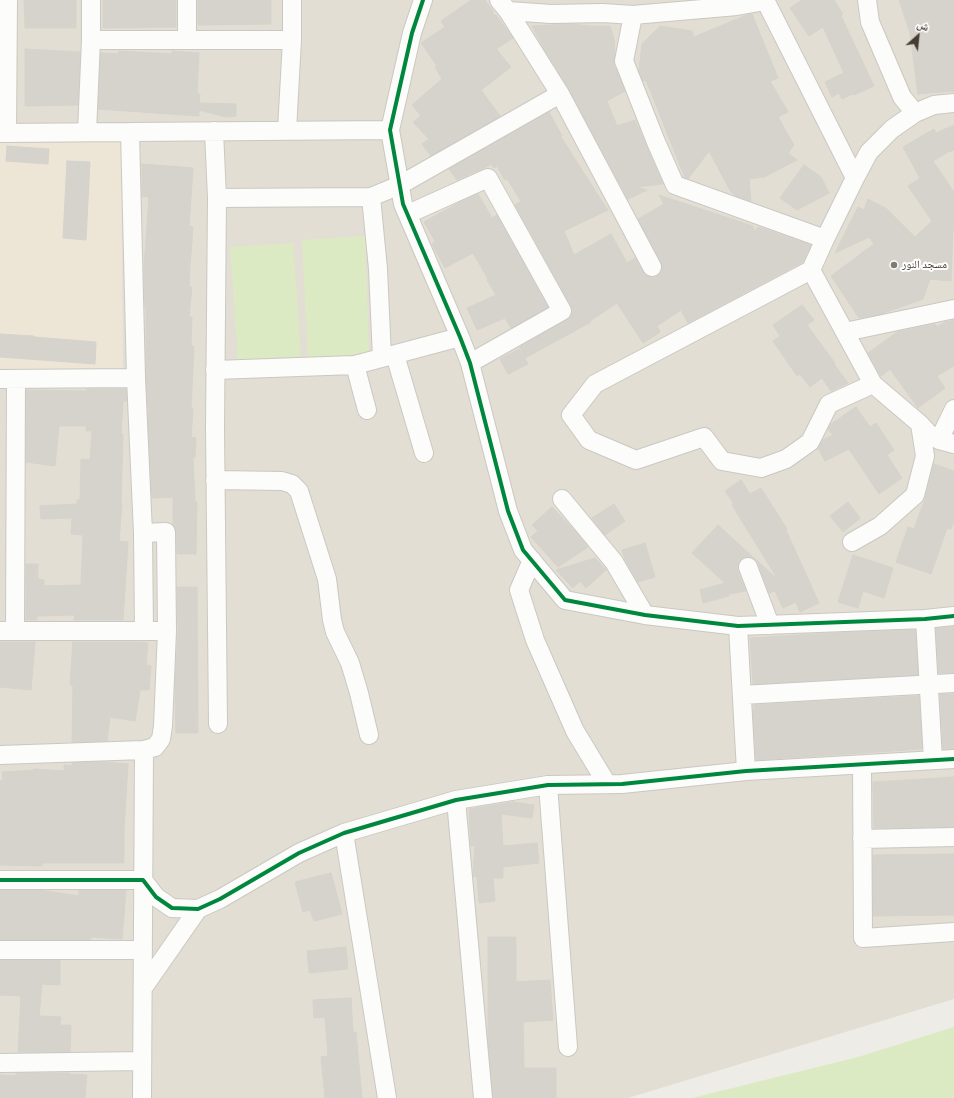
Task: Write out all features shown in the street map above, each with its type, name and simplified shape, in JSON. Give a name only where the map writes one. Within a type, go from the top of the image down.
[{"type":"street","points":[[8,0],[4,133],[390,130]]},
{"type":"street","points":[[87,132],[91,40],[91,0]]},
{"type":"street","points":[[187,0],[187,40]]},
{"type":"street","points":[[287,130],[292,40],[292,0]]},
{"type":"street","points":[[423,0],[412,33],[390,130],[403,204],[470,363],[508,511],[523,550],[565,600],[645,615],[738,626],[925,619],[954,616]]},
{"type":"street","points":[[503,6],[551,14],[603,7],[633,15],[737,6],[765,0],[856,178]]},
{"type":"street","points":[[867,0],[870,22],[902,97],[915,113]]},
{"type":"street","points":[[503,6],[560,94],[652,267]]},
{"type":"street","points":[[633,15],[624,61],[656,142],[675,185],[825,239]]},
{"type":"street","points":[[91,40],[292,40]]},
{"type":"street","points":[[217,198],[371,197],[400,185],[560,94]]},
{"type":"street","points":[[873,384],[829,404],[810,442],[786,459],[761,468],[722,461],[704,438],[636,460],[589,440],[572,415],[596,384],[811,270],[869,152],[892,129],[915,113],[934,105],[954,103]]},
{"type":"street","points":[[214,131],[217,198],[215,480],[218,724]]},
{"type":"street","points":[[130,132],[136,378],[143,532],[144,631]]},
{"type":"street","points":[[408,214],[488,178],[562,311],[470,363]]},
{"type":"street","points":[[371,197],[389,356],[424,453]]},
{"type":"street","points":[[811,270],[873,384],[920,424],[930,435],[947,442],[954,409]]},
{"type":"street","points":[[845,332],[954,308]]},
{"type":"street","points":[[215,370],[355,366],[460,337]]},
{"type":"street","points":[[355,366],[367,410]]},
{"type":"street","points":[[136,378],[8,379],[8,631],[167,631]]},
{"type":"street","points":[[852,542],[880,526],[916,495],[925,456],[920,424]]},
{"type":"street","points":[[215,480],[282,481],[292,484],[299,491],[326,579],[335,632],[350,663],[359,694],[368,736]]},
{"type":"street","points":[[562,499],[614,562],[645,615]]},
{"type":"street","points":[[0,755],[144,750],[155,747],[161,739],[163,726],[167,631],[166,532],[143,532]]},
{"type":"street","points":[[532,560],[518,590],[533,633],[575,730],[607,784]]},
{"type":"street","points":[[748,567],[770,625]]},
{"type":"street","points":[[925,619],[933,760]]},
{"type":"street","points":[[738,626],[746,771]]},
{"type":"street","points":[[742,695],[954,683]]},
{"type":"street","points":[[142,1098],[144,750]]},
{"type":"street","points":[[143,880],[156,897],[172,908],[198,908],[220,899],[299,853],[344,833],[456,800],[548,785],[622,784],[746,771],[954,759]]},
{"type":"street","points":[[862,765],[863,938],[954,932]]},
{"type":"street","points":[[548,785],[568,1047]]},
{"type":"street","points":[[456,800],[483,1098]]},
{"type":"street","points":[[344,833],[386,1098]]},
{"type":"street","points":[[862,839],[954,837]]},
{"type":"street","points":[[0,880],[143,880]]},
{"type":"street","points":[[143,988],[198,908]]},
{"type":"street","points":[[0,950],[143,950]]},
{"type":"street","points":[[0,1063],[142,1061]]},
{"type":"shaded area","points":[[0,0],[954,0],[954,999],[628,1098],[0,1098]]},
{"type":"shaded area","points":[[121,142],[123,374],[0,374],[0,143]]},
{"type":"green space","points":[[365,236],[369,354],[308,358],[302,240]]},
{"type":"green space","points":[[293,243],[301,356],[238,360],[230,247]]},
{"type":"green space","points":[[954,1027],[954,1098],[692,1098],[858,1057]]},
{"type":"building","points":[[24,0],[76,0],[76,28],[25,28]]},
{"type":"building","points":[[103,0],[176,0],[176,27],[103,28]]},
{"type":"building","points":[[198,0],[271,0],[271,24],[198,25]]},
{"type":"building","points":[[471,0],[485,0],[493,11],[493,15],[496,15],[513,38],[496,49],[511,67],[481,90],[500,116],[431,156],[422,144],[429,139],[413,122],[421,116],[412,105],[442,79],[435,67],[437,66],[421,43],[445,27],[441,21]]},
{"type":"building","points":[[802,0],[834,0],[843,14],[841,16],[874,86],[842,99],[839,93],[832,97],[825,82],[844,73],[823,27],[809,36],[790,8]]},
{"type":"building","points":[[899,0],[954,0],[954,91],[918,94],[910,33]]},
{"type":"building","points":[[752,14],[778,78],[770,81],[788,112],[778,117],[794,145],[788,153],[797,160],[764,177],[749,179],[751,201],[736,196],[731,192],[709,151],[688,179],[685,178],[646,80],[643,81],[639,71],[642,44],[660,26],[692,31],[694,37]]},
{"type":"building","points":[[570,24],[610,26],[614,39],[614,65],[625,91],[607,101],[617,126],[635,120],[663,184],[636,187],[647,190],[628,199],[569,89],[532,26]]},
{"type":"building","points":[[25,49],[80,52],[78,105],[25,106]]},
{"type":"building","points":[[119,51],[172,54],[172,51],[199,53],[197,94],[200,94],[199,103],[236,104],[236,116],[226,117],[199,110],[199,116],[98,109],[101,53],[118,54]]},
{"type":"building","points":[[549,112],[562,136],[561,137],[608,210],[564,231],[574,255],[611,234],[627,263],[635,258],[646,276],[657,276],[661,272],[661,262],[638,219],[664,204],[659,195],[753,226],[754,232],[758,227],[811,245],[803,262],[688,323],[681,310],[657,326],[660,332],[643,343],[617,303],[590,321],[591,322],[525,358],[520,347],[567,320],[571,316],[571,306],[515,205],[521,201],[507,179],[505,180],[497,166],[494,168],[491,164],[457,180],[449,169]]},
{"type":"building","name":"مسجد النور","points":[[954,125],[954,150],[933,161],[954,192],[954,231],[953,230],[951,281],[930,279],[923,299],[881,314],[859,318],[831,276],[874,244],[869,237],[835,253],[858,207],[864,210],[868,199],[887,209],[915,237],[932,221],[908,186],[920,178],[903,147],[934,129],[936,133]]},
{"type":"building","points":[[7,146],[49,149],[48,164],[6,161]]},
{"type":"building","points":[[67,161],[90,162],[86,240],[63,238]]},
{"type":"building","points":[[142,164],[193,168],[189,226],[193,227],[189,287],[192,287],[189,317],[192,317],[191,346],[194,346],[191,437],[196,438],[195,457],[193,457],[195,502],[197,502],[196,554],[177,554],[176,532],[173,524],[173,497],[152,498],[148,420],[149,408],[146,378],[146,307],[144,268],[149,197],[142,196]]},
{"type":"building","points":[[804,165],[821,177],[829,193],[797,210],[780,198]]},
{"type":"building","points":[[478,194],[492,218],[497,215],[548,307],[511,328],[505,318],[477,330],[467,308],[496,295],[473,253],[445,268],[432,244],[435,241],[424,222]]},
{"type":"building","points":[[802,305],[814,320],[807,325],[848,383],[831,391],[822,378],[810,387],[800,374],[797,376],[773,341],[780,336],[773,325]]},
{"type":"building","points":[[954,320],[954,366],[937,376],[945,388],[918,408],[890,369],[881,376],[868,353],[897,332],[935,324],[937,327],[945,322]]},
{"type":"building","points":[[0,334],[96,342],[95,364],[0,357]]},
{"type":"building","points":[[519,349],[528,364],[508,374],[500,359]]},
{"type":"building","points":[[87,389],[126,389],[127,401],[123,401],[121,434],[123,434],[122,503],[119,541],[128,542],[123,620],[74,620],[75,615],[37,616],[37,620],[26,620],[26,564],[38,564],[38,579],[44,580],[44,586],[81,585],[83,535],[71,534],[72,518],[41,519],[40,506],[77,504],[77,500],[80,500],[81,459],[90,460],[92,431],[86,431],[87,426],[59,426],[55,466],[26,462],[26,390],[87,391]]},
{"type":"building","points":[[856,407],[870,427],[876,423],[894,450],[887,455],[902,478],[879,494],[849,449],[825,461],[818,448],[823,440],[833,435],[828,429],[831,424]]},
{"type":"building","points":[[934,464],[954,471],[954,521],[951,529],[947,528],[931,574],[896,562],[908,527],[914,529],[925,499]]},
{"type":"building","points":[[741,480],[750,494],[761,488],[787,529],[786,530],[819,603],[800,612],[796,602],[783,608],[775,591],[769,593],[758,563],[754,559],[745,557],[740,560],[738,571],[746,591],[728,594],[729,596],[703,603],[700,590],[725,583],[692,553],[718,525],[777,578],[725,491]]},
{"type":"building","points":[[848,502],[860,518],[843,532],[830,516]]},
{"type":"building","points":[[614,504],[625,521],[605,535],[592,518]]},
{"type":"building","points":[[552,507],[588,547],[558,567],[531,537],[538,531],[532,525]]},
{"type":"building","points":[[645,543],[655,577],[638,582],[625,559],[622,550]]},
{"type":"building","points":[[853,555],[893,568],[884,598],[863,591],[858,608],[838,602]]},
{"type":"building","points":[[595,558],[606,570],[586,588],[580,581],[573,588],[556,570]]},
{"type":"building","points":[[177,587],[197,587],[198,733],[176,733],[175,688],[178,631]]},
{"type":"building","points":[[954,627],[954,673],[939,673],[936,628]]},
{"type":"building","points":[[915,630],[918,675],[753,684],[750,638]]},
{"type":"building","points":[[0,642],[35,642],[31,690],[0,687]]},
{"type":"building","points":[[73,642],[148,643],[146,665],[151,666],[149,690],[140,690],[135,721],[110,717],[107,741],[72,742],[73,685],[70,685]]},
{"type":"building","points":[[940,694],[954,694],[954,749],[943,749]]},
{"type":"building","points":[[919,696],[922,749],[756,760],[754,705]]},
{"type":"building","points":[[105,762],[128,764],[124,829],[124,863],[42,863],[42,866],[0,865],[0,781],[3,780],[2,772],[34,769],[64,771],[64,765],[72,766],[72,763]]},
{"type":"building","points":[[954,777],[954,827],[874,828],[873,782]]},
{"type":"building","points":[[512,802],[534,805],[532,818],[501,814],[503,846],[537,843],[539,863],[503,867],[503,878],[493,878],[495,901],[479,903],[477,877],[473,876],[475,846],[471,846],[469,809]]},
{"type":"building","points":[[954,854],[954,915],[873,916],[873,855]]},
{"type":"building","points":[[331,873],[342,914],[314,921],[310,910],[303,912],[295,882]]},
{"type":"building","points":[[0,890],[39,890],[79,896],[79,890],[126,890],[122,939],[91,937],[91,940],[0,940]]},
{"type":"building","points":[[488,937],[516,937],[516,982],[550,980],[553,1020],[523,1022],[524,1068],[556,1068],[556,1098],[493,1098],[488,1040]]},
{"type":"building","points":[[346,947],[348,969],[309,973],[307,951]]},
{"type":"building","points":[[0,960],[60,960],[60,985],[42,984],[39,1016],[61,1017],[60,1025],[71,1025],[70,1052],[18,1052],[21,996],[0,995]]},
{"type":"building","points":[[351,998],[353,1032],[356,1032],[362,1098],[325,1098],[321,1057],[328,1056],[325,1017],[314,1018],[313,1000]]},
{"type":"building","points":[[16,1073],[69,1073],[87,1075],[85,1098],[0,1098],[0,1075],[16,1076]]},
{"type":"cycle path","points":[[423,0],[412,33],[390,130],[403,204],[470,363],[508,511],[523,550],[565,600],[645,615],[738,626],[925,619],[954,616]]},
{"type":"cycle path","points":[[0,880],[143,880],[156,897],[172,908],[198,909],[220,899],[299,853],[344,833],[456,800],[548,785],[622,784],[746,771],[954,759]]},
{"type":"place","name":"مسجد النور","points":[[894,265]]}]
